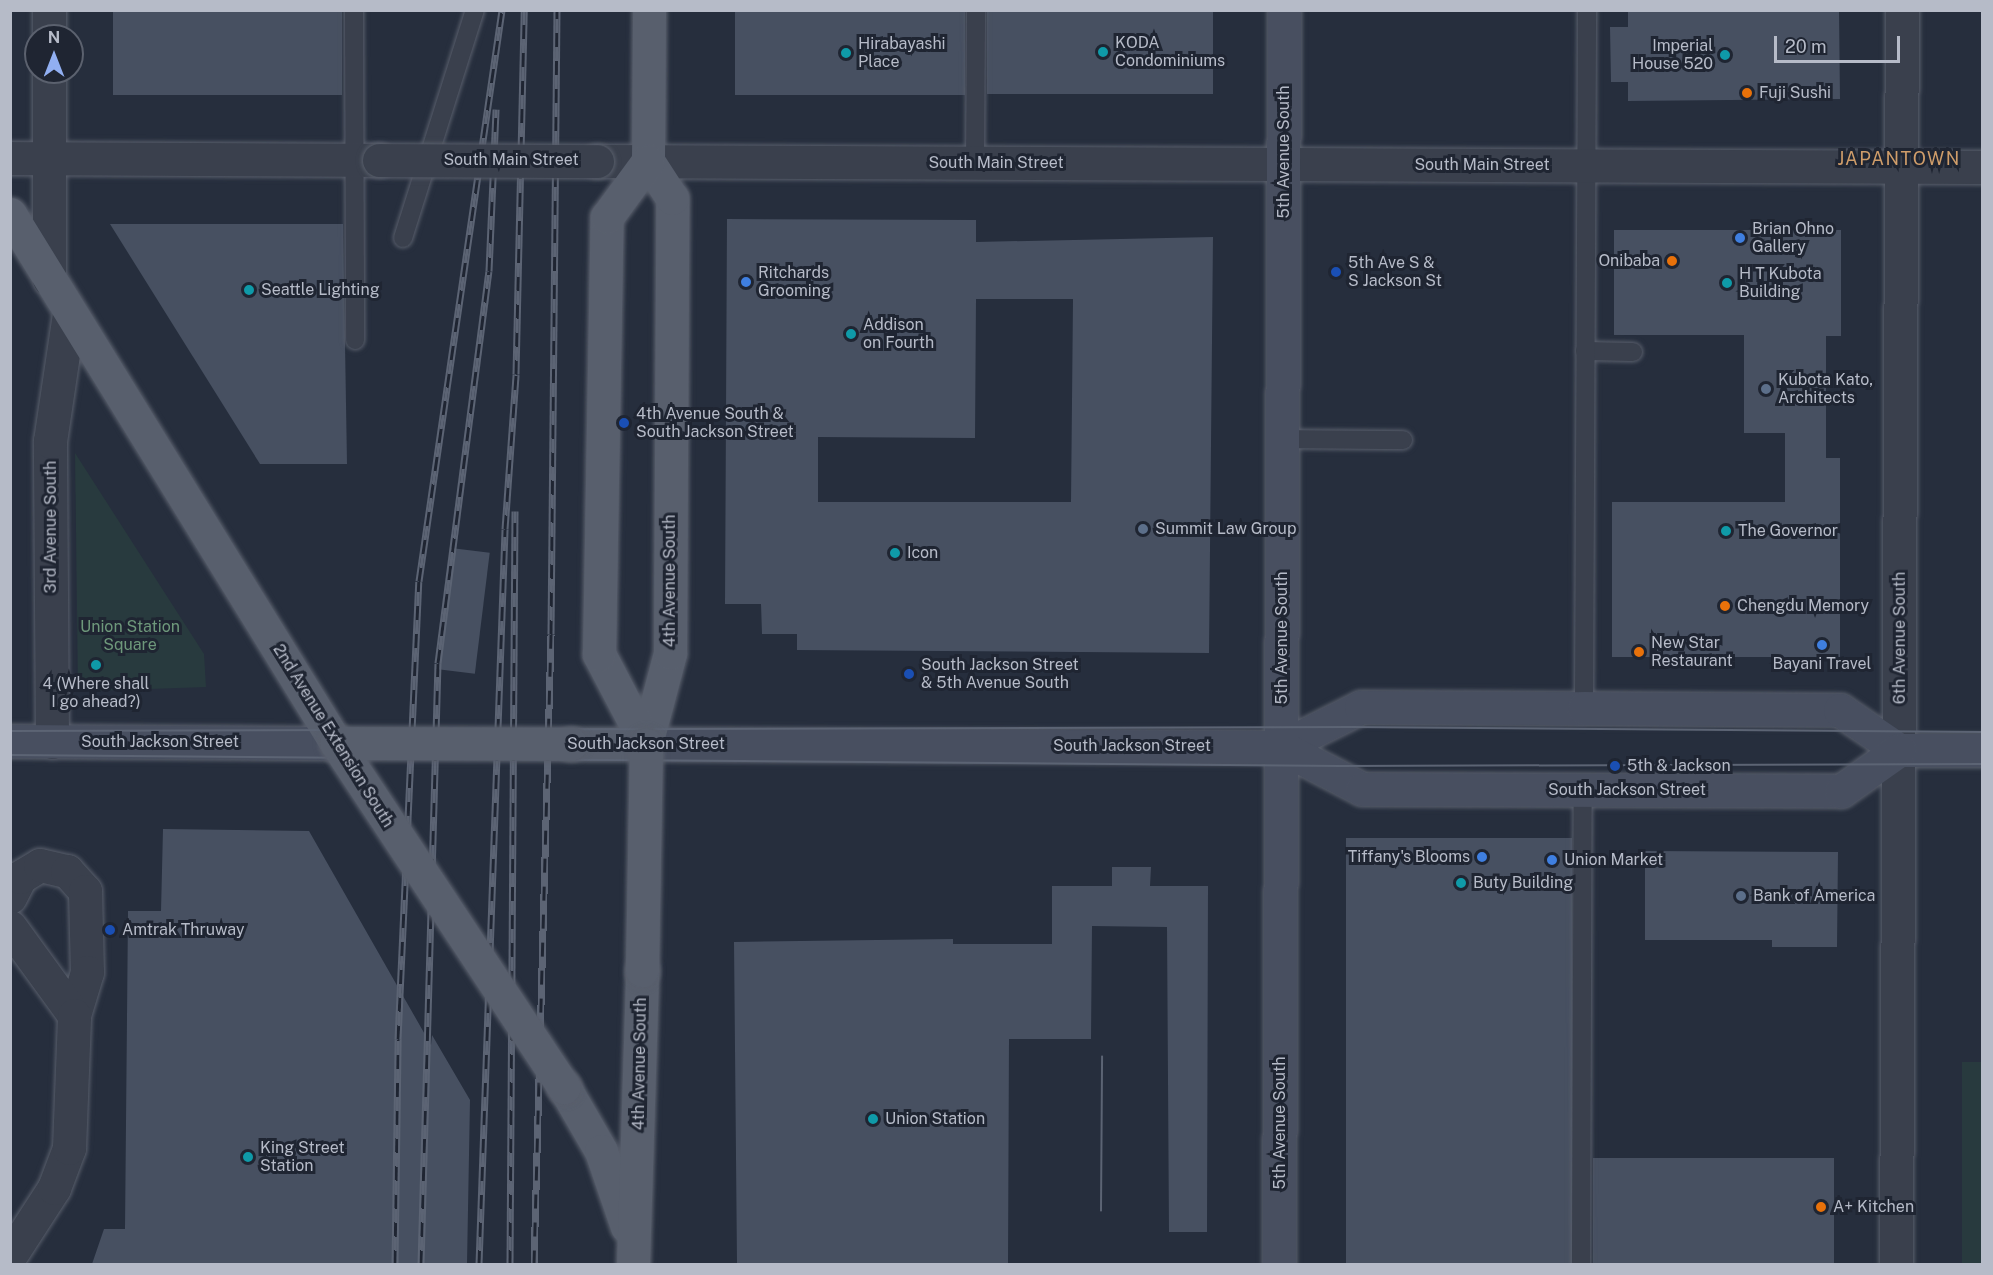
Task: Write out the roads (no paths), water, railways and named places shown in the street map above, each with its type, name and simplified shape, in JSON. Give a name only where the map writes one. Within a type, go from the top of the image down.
[{"type":"main road","points":[[646,744],[599,654],[607,217],[648,161],[649,10]]},
{"type":"main road","name":"5th Avenue South","points":[[1279,1264],[1284,10]]},
{"type":"main road","name":"4th Avenue South","points":[[633,1264],[646,744],[670,652],[672,198],[648,161]]},
{"type":"main road","name":"2nd Avenue Extension South","points":[[10,214],[69,314],[336,743],[581,1115],[616,1189],[633,1264]]},
{"type":"main road","name":"South Jackson Street","points":[[10,741],[1281,747],[1361,707],[1584,708],[1840,710],[1899,750],[1841,791],[1362,789],[1281,747]]},
{"type":"main road","points":[[1899,750],[1983,750]]},
{"type":"street","name":"6th Avenue South","points":[[1896,1264],[1902,10]]},
{"type":"street","points":[[49,84],[49,279]]},
{"type":"street","name":"South Main Street","points":[[10,158],[1983,167]]},
{"type":"street","name":"3rd Avenue South","points":[[52,742],[50,441],[69,314]]},
{"type":"street","points":[[10,897],[20,878],[40,865],[67,870],[85,891],[87,972],[74,1015],[69,1148],[54,1188],[10,1256]]},
{"type":"street","points":[[10,927],[74,1015]]},
{"type":"lane","points":[[354,10],[367,160],[355,340]]},
{"type":"lane","points":[[403,238],[475,10]]},
{"type":"lane","points":[[975,163],[976,10]]},
{"type":"lane","points":[[1584,708],[1587,10]]},
{"type":"lane","points":[[1586,351],[1633,352]]},
{"type":"lane","points":[[1283,440],[1403,440]]},
{"type":"lane","points":[[1581,1264],[1583,790]]},
{"type":"tram line","points":[[10,731],[1352,727],[1982,732]]},
{"type":"tram line","points":[[10,755],[1340,766],[1982,764]]},
{"type":"tram line","points":[[1101,1211],[1102,1057]]},
{"type":"railway","points":[[395,1264],[398,1039],[419,581],[502,10]]},
{"type":"railway","points":[[479,1264],[505,529],[516,374],[524,10]]},
{"type":"railway","points":[[534,1264],[551,634],[557,10]]},
{"type":"railway","points":[[421,1264],[438,663],[489,271],[496,109]]},
{"type":"railway","points":[[510,1264],[515,511]]},
{"type":"place","name":"KODA Condominiums","points":[[1103,52]]},
{"type":"place","name":"Hirabayashi Place","points":[[846,53]]},
{"type":"place","name":"Imperial House 520","points":[[1725,55]]},
{"type":"place","name":"Fuji Sushi","points":[[1747,93]]},
{"type":"place","name":"Brian Ohno Gallery","points":[[1740,238]]},
{"type":"place","name":"Onibaba","points":[[1672,261]]},
{"type":"place","name":"5th Ave S & S Jackson St","points":[[1336,272]]},
{"type":"place","name":"Ritchards Grooming","points":[[746,282]]},
{"type":"place","name":"H T Kubota Building","points":[[1727,283]]},
{"type":"place","name":"Seattle Lighting","points":[[249,290]]},
{"type":"place","name":"Addison on Fourth","points":[[851,334]]},
{"type":"place","name":"Kubota Kato, Architects","points":[[1766,389]]},
{"type":"place","name":"4th Avenue South & South Jackson Street","points":[[624,423]]},
{"type":"place","name":"Summit Law Group","points":[[1143,529]]},
{"type":"place","name":"The Governor","points":[[1726,531]]},
{"type":"place","name":"Icon","points":[[895,553]]},
{"type":"place","name":"Chengdu Memory","points":[[1725,606]]},
{"type":"place","name":"Bayani Travel","points":[[1822,645]]},
{"type":"place","name":"New Star Restaurant","points":[[1639,652]]},
{"type":"place","name":"4 (Where shall I go ahead?)","points":[[96,665]]},
{"type":"place","name":"South Jackson Street & 5th Avenue South","points":[[909,674]]},
{"type":"place","name":"5th & Jackson","points":[[1615,766]]},
{"type":"place","name":"Tiffany's Blooms","points":[[1482,857]]},
{"type":"place","name":"Union Market","points":[[1552,860]]},
{"type":"place","name":"Buty Building","points":[[1461,883]]},
{"type":"place","name":"Bank of America","points":[[1741,896]]},
{"type":"place","name":"Amtrak Thruway","points":[[110,930]]},
{"type":"place","name":"Union Station","points":[[873,1119]]},
{"type":"place","name":"King Street Station","points":[[248,1157]]},
{"type":"place","name":"A+ Kitchen","points":[[1821,1207]]},
{"type":"district","name":"JAPANTOWN","points":[[1899,159]]},
{"type":"park label","name":"Union Station Square","points":[[130,636]]}]
